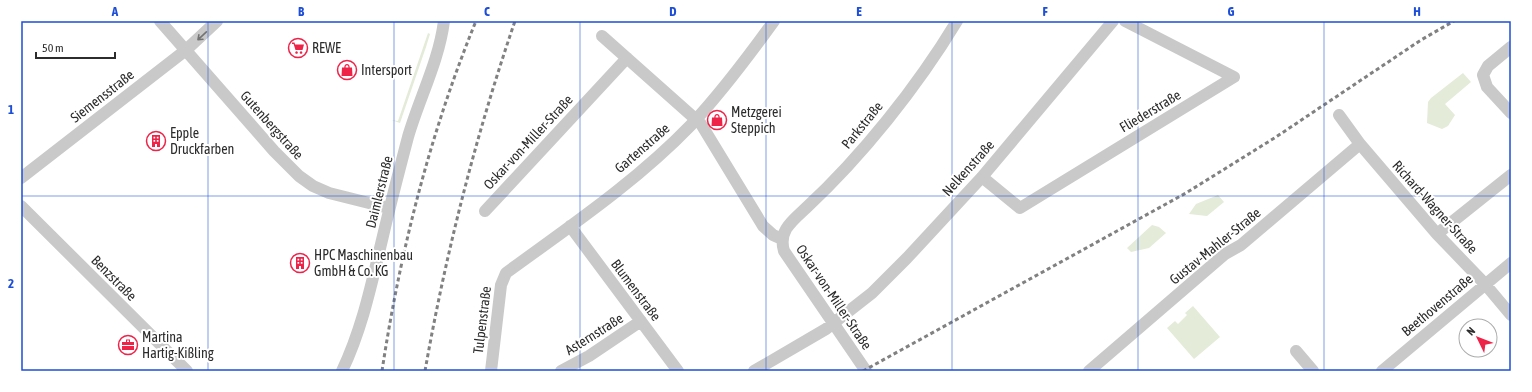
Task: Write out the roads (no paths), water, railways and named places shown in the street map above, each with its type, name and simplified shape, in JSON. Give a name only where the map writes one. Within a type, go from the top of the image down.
[{"type":"street","name":"Gutenbergstraße","points":[[160,21],[274,151],[299,176],[313,186],[329,192],[389,208]]},
{"type":"street","name":"Siemensstraße","points":[[21,178],[186,50],[217,21]]},
{"type":"street","name":"Daimlerstraße","points":[[342,371],[355,343],[366,308],[389,208],[409,136],[434,62],[444,21]]},
{"type":"street","name":"Gartenstraße","points":[[506,273],[631,179],[673,143],[696,120],[774,21]]},
{"type":"street","name":"Parkstraße","points":[[782,239],[791,222],[828,186],[881,127],[926,67],[957,21]]},
{"type":"street","name":"Nelkenstraße","points":[[754,371],[826,329],[872,293],[907,258],[982,176],[1113,21]]},
{"type":"street","name":"Fliederstraße","points":[[982,176],[1020,208],[1234,77],[1125,21]]},
{"type":"street","name":"Oskar-von-Miller-Straße","points":[[602,36],[676,104],[696,120],[704,129],[763,226],[773,235],[782,239],[784,251],[866,371]]},
{"type":"street","points":[[1511,47],[1488,66],[1483,75],[1487,87],[1511,113]]},
{"type":"street","name":"Oskar-von-Miller-Straße","points":[[485,211],[627,58]]},
{"type":"street","name":"Richard-Wagner-Straße","points":[[1339,116],[1360,144],[1437,234],[1485,284],[1511,316]]},
{"type":"street","name":"Gustav-Mahler-Straße","points":[[1089,371],[1225,254],[1241,245],[1360,144]]},
{"type":"street","points":[[1437,234],[1511,175]]},
{"type":"street","name":"Benzstraße","points":[[21,206],[187,371]]},
{"type":"street","name":"Blumenstraße","points":[[570,226],[678,371]]},
{"type":"street","name":"Beethovenstraße","points":[[1382,371],[1511,263]]},
{"type":"street","name":"Tulpenstraße","points":[[491,371],[501,285],[506,273]]},
{"type":"street","name":"Asternstraße","points":[[561,371],[596,352],[641,321]]},
{"type":"street","points":[[1296,351],[1313,371]]},
{"type":"railway","points":[[382,371],[389,326],[418,193],[444,106],[476,21]]},
{"type":"railway","points":[[425,371],[442,282],[463,194],[487,107],[515,21]]},
{"type":"railway","points":[[863,371],[1186,193],[1276,137],[1421,40],[1454,21]]},
{"type":"place","name":"REWE","points":[[298,48]]},
{"type":"place","name":"Intersport","points":[[347,70]]},
{"type":"place","name":"Metzgerei Steppich","points":[[717,120]]},
{"type":"place","name":"Epple Druckfarben","points":[[156,141]]},
{"type":"place","name":"HPC Maschinenbau GmbH & Co. KG","points":[[300,263]]},
{"type":"place","name":"Martina Hartig-Kißling","points":[[128,345]]}]
